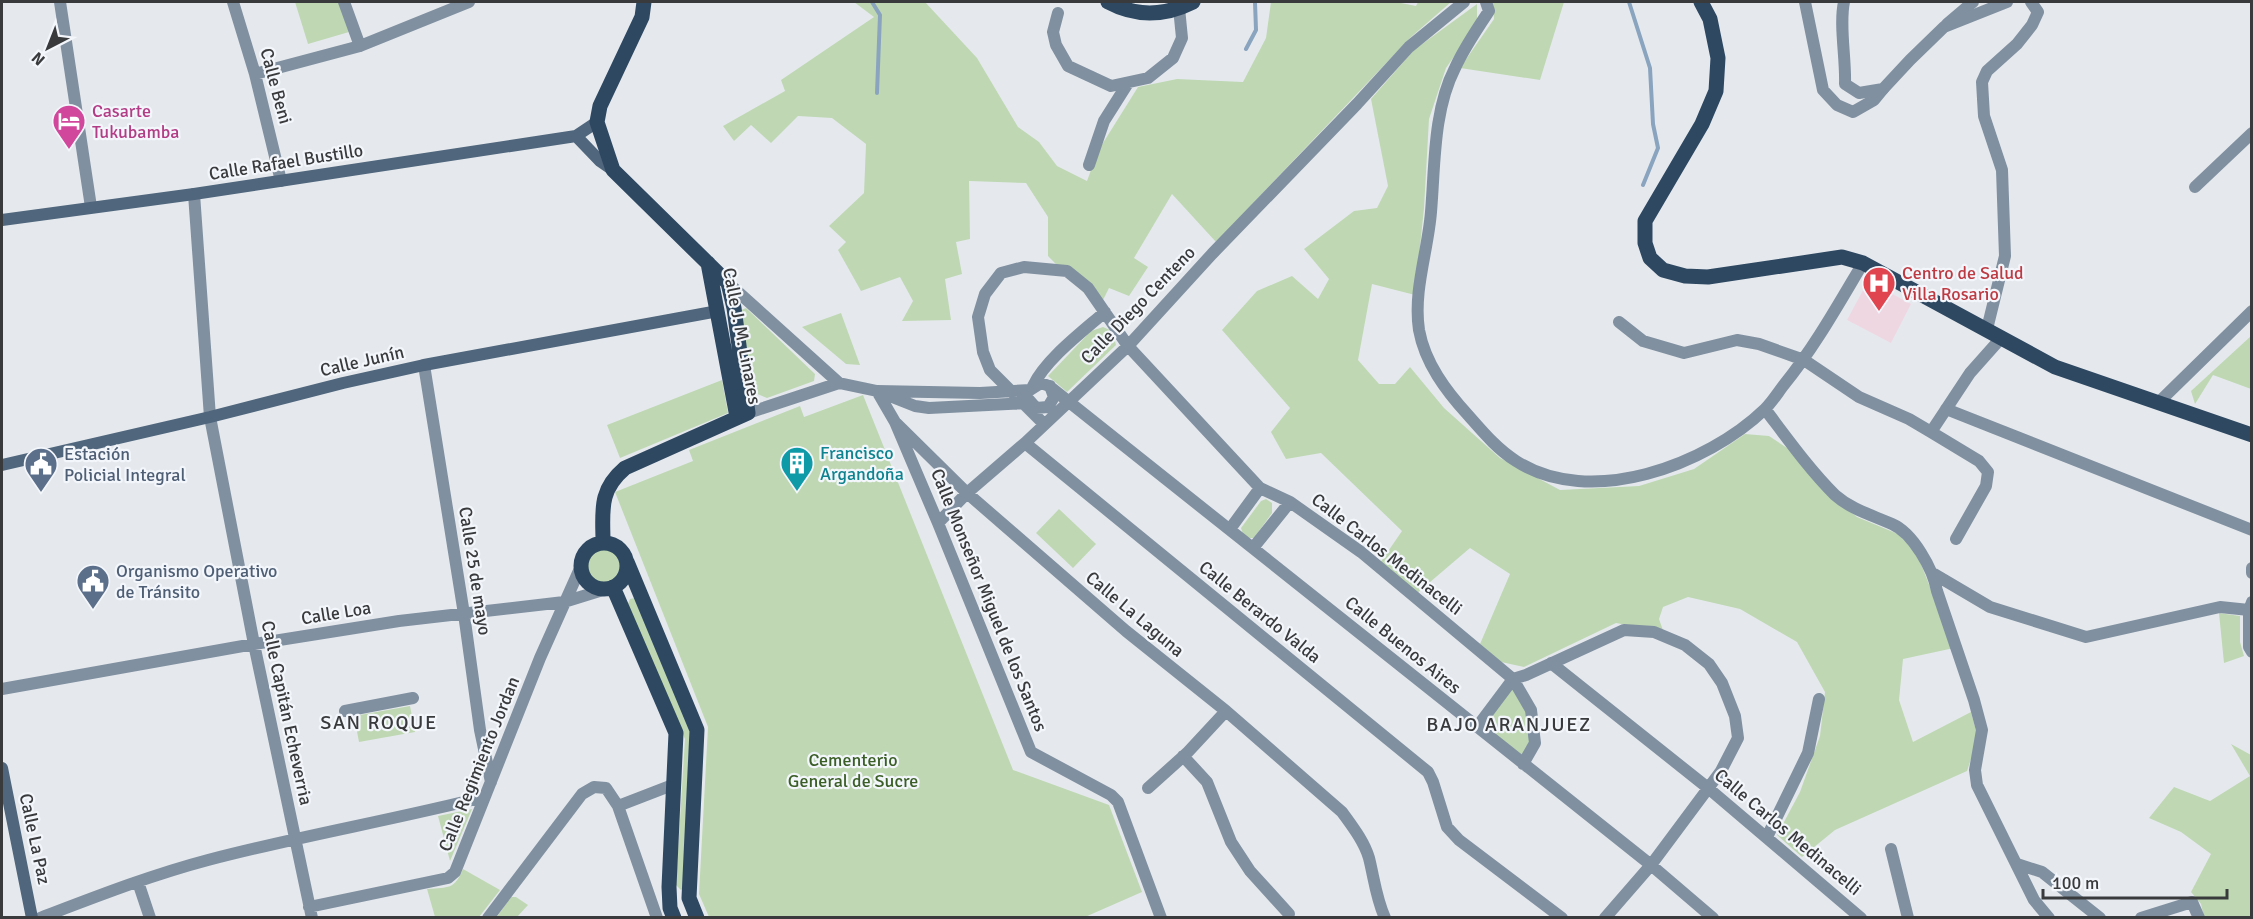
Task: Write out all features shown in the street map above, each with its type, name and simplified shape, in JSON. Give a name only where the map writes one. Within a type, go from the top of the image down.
[{"type":"main road","points":[[576,136],[597,122],[600,106],[642,17],[644,2]]},
{"type":"main road","points":[[1108,2],[1136,12],[1158,14],[1186,5]]},
{"type":"main road","points":[[1701,2],[1710,19],[1718,58],[1716,91],[1702,124],[1645,221],[1645,243],[1650,258],[1663,270],[1685,276],[1708,277],[1842,257],[1863,263],[2055,367],[2252,435]]},
{"type":"main road","name":"Calle J. M. Linares","points":[[597,122],[613,170]]},
{"type":"main road","name":"Calle Rafael Bustillo","points":[[2,220],[194,194],[576,136]]},
{"type":"main road","name":"Calle J. M. Linares","points":[[576,136],[728,283],[726,309]]},
{"type":"main road","name":"Calle J. M. Linares","points":[[708,263],[726,309],[743,415]]},
{"type":"main road","name":"Calle Junín","points":[[2,465],[424,365],[726,309]]},
{"type":"main road","points":[[603,543],[603,501],[616,475],[625,468],[743,415]]},
{"type":"main road","points":[[610,588],[591,584],[586,579],[582,564],[587,551],[603,543],[620,549],[627,562],[697,730],[689,898],[697,918]]},
{"type":"main road","points":[[610,588],[624,577],[627,562]]},
{"type":"main road","points":[[610,588],[676,733],[669,887],[662,915]]},
{"type":"main road","name":"Calle La Paz","points":[[2,768],[32,918]]},
{"type":"street","points":[[60,2],[91,207]]},
{"type":"street","name":"Calle Beni","points":[[233,2],[255,74],[281,181]]},
{"type":"street","points":[[344,2],[360,46]]},
{"type":"street","points":[[255,74],[360,46],[469,2]]},
{"type":"street","name":"Calle Diego Centeno","points":[[938,523],[967,493],[1025,443],[1128,346],[1409,47],[1464,2]]},
{"type":"street","points":[[1486,2],[1489,10],[1454,68],[1445,95],[1439,126],[1430,222],[1417,304],[1419,331],[1427,361],[1457,402],[1494,444],[1518,462],[1553,477],[1578,482],[1607,482],[1647,474],[1687,462],[1729,436],[1765,409],[1804,360],[1863,263]]},
{"type":"street","points":[[1805,2],[1823,90],[1837,105],[1852,112],[1874,100],[1910,60],[1973,2]]},
{"type":"street","points":[[1844,2],[1842,11],[1846,63],[1845,84],[1858,93],[1883,89]]},
{"type":"street","points":[[1944,27],[2007,2]]},
{"type":"street","points":[[1987,329],[2005,256],[2002,170],[1984,116],[1982,82],[1987,71],[2017,45],[2032,25],[2038,12],[2031,2]]},
{"type":"street","points":[[1058,13],[1053,32],[1056,45],[1068,66],[1111,86],[1148,78],[1173,58],[1182,38],[1186,5]]},
{"type":"street","points":[[1089,165],[1104,121],[1128,82]]},
{"type":"street","points":[[2195,187],[2252,133]]},
{"type":"street","name":"Calle Capitán Echeverria","points":[[194,194],[210,417],[254,644],[311,912]]},
{"type":"street","name":"Calle Carlos Medinacelli","points":[[1044,424],[1029,395],[1011,391],[990,370],[982,352],[978,317],[985,294],[1001,273],[1024,267],[1067,271],[1088,288],[1128,346],[1260,489],[1290,502],[1361,552],[1513,679],[1531,710],[1535,743],[1523,764]]},
{"type":"street","points":[[728,283],[839,383],[877,392],[915,406],[929,408],[1029,395],[1041,383],[1049,386],[1054,397],[1048,407]]},
{"type":"street","points":[[2158,403],[2252,311]]},
{"type":"street","points":[[1029,395],[1037,377],[1071,342],[1105,312]]},
{"type":"street","points":[[1618,322],[1643,341],[1684,353],[1737,340],[1759,344],[1804,360],[1859,397],[1909,419],[1979,461],[1988,472],[1986,486],[1956,540]]},
{"type":"street","points":[[1931,432],[1970,373],[2002,337]]},
{"type":"street","name":"Calle 25 de mayo","points":[[424,365],[480,730],[491,782]]},
{"type":"street","points":[[743,415],[839,383]]},
{"type":"street","name":"Calle Buenos Aires","points":[[1049,386],[1651,866],[1713,918]]},
{"type":"street","points":[[877,392],[1011,391]]},
{"type":"street","name":"Calle Monseñor Miguel de los Santos","points":[[877,392],[895,422],[1031,752],[1111,795],[1118,802],[1161,918]]},
{"type":"street","points":[[1029,395],[1036,408],[1048,407],[1069,400]]},
{"type":"street","points":[[1765,409],[1802,457],[1836,495],[1853,508],[1895,525],[1907,534],[1934,574],[1937,591],[1982,730],[1975,770],[1977,785],[2034,900],[2049,918]]},
{"type":"street","points":[[1946,409],[2252,530]]},
{"type":"street","name":"Calle La Laguna","points":[[895,422],[967,493],[1126,631],[1226,711],[1342,812],[1355,830],[1368,856],[1372,880],[1385,918]]},
{"type":"street","name":"Calle Berardo Valda","points":[[1025,443],[1428,772],[1447,827],[1459,840],[1562,918]]},
{"type":"street","points":[[1230,529],[1260,489]]},
{"type":"street","points":[[1253,548],[1290,502]]},
{"type":"street","name":"Calle Regimiento Jordan","points":[[311,912],[448,878],[455,872],[564,602],[582,564]]},
{"type":"street","points":[[2252,568],[2252,573]]},
{"type":"street","points":[[1934,574],[1990,608],[2086,637],[2220,607],[2250,606],[2252,652]]},
{"type":"street","name":"Calle Loa","points":[[2,689],[254,644],[388,623],[564,602],[610,588]]},
{"type":"street","points":[[1477,727],[1513,679],[1624,630],[1654,632],[1685,645],[1709,664],[1722,683],[1736,716],[1738,738],[1721,771],[1651,866],[1605,918]]},
{"type":"street","name":"Calle Carlos Medinacelli","points":[[1551,663],[1708,788],[1861,918]]},
{"type":"street","points":[[345,711],[413,698]]},
{"type":"street","points":[[1767,837],[1808,753],[1819,699]]},
{"type":"street","points":[[1148,788],[1183,756],[1226,711]]},
{"type":"street","points":[[1183,756],[1207,782],[1231,842],[1250,872],[1289,914]]},
{"type":"street","points":[[618,806],[675,784]]},
{"type":"street","points":[[488,918],[582,794],[594,787],[606,788],[618,806],[662,915],[689,898]]},
{"type":"street","points":[[40,918],[138,882],[208,860],[484,797]]},
{"type":"street","points":[[1891,849],[1908,918]]},
{"type":"street","points":[[2017,864],[2042,872],[2100,918]]},
{"type":"street","points":[[138,882],[150,918]]},
{"type":"street","points":[[2140,918],[2192,902],[2199,918]]},
{"type":"shaded area","name":"Centro de Salud Villa Rosario","points":[[1868,281],[1911,304],[1891,343],[1847,320]]},
{"type":"green space","points":[[295,2],[339,2],[349,32],[308,44]]},
{"type":"green space","points":[[854,2],[925,2],[977,58],[1018,127],[1039,142],[1057,166],[1087,181],[1098,151],[1138,87],[1177,79],[1243,82],[1266,38],[1271,2],[1396,2],[1416,6],[1418,2],[1451,2],[1411,37],[1216,242],[1172,194],[1134,258],[1148,267],[1129,296],[1109,288],[1099,308],[1048,256],[1048,217],[1026,183],[969,181],[970,239],[956,242],[962,274],[945,279],[951,320],[902,321],[913,301],[900,277],[861,291],[838,250],[846,242],[829,226],[864,193],[866,144],[832,118],[798,116],[771,143],[751,125],[734,141],[723,126],[785,91],[781,80],[874,17]]},
{"type":"green space","points":[[1493,2],[1564,2],[1540,80],[1460,68],[1494,19]]},
{"type":"green space","points":[[1477,4],[1477,24],[1446,68],[1429,119],[1424,208],[1415,295],[1372,284],[1358,360],[1379,384],[1395,384],[1410,367],[1444,408],[1500,458],[1560,490],[1639,486],[1694,469],[1745,434],[1769,436],[1799,456],[1838,502],[1857,517],[1898,534],[1917,554],[1954,648],[1903,659],[1899,700],[1913,742],[1971,712],[1978,738],[1967,771],[1835,830],[1802,857],[1777,835],[1800,792],[1820,736],[1825,692],[1797,642],[1740,609],[1688,597],[1663,607],[1659,619],[1665,636],[1654,630],[1616,623],[1524,667],[1501,662],[1480,644],[1510,574],[1470,548],[1416,594],[1380,563],[1402,531],[1321,453],[1286,459],[1271,432],[1290,408],[1222,330],[1257,291],[1292,276],[1318,299],[1329,279],[1304,249],[1354,211],[1377,208],[1388,186],[1371,99],[1414,50]]},
{"type":"green space","points":[[746,308],[815,374],[814,381],[767,398],[755,393],[739,311]]},
{"type":"green space","points":[[841,313],[860,365],[846,364],[802,327]]},
{"type":"green space","points":[[1103,327],[1112,331],[1116,345],[1067,392],[1048,376],[1091,331]]},
{"type":"green space","points":[[2251,336],[2251,389],[2213,375],[2195,404],[2191,391]]},
{"type":"green space","points":[[722,380],[728,413],[620,458],[607,425]]},
{"type":"green space","name":"Cementerio General de Sucre","points":[[863,395],[1013,770],[1109,805],[1142,892],[1085,917],[709,917],[699,894],[708,727],[615,492],[693,461],[689,450],[800,406],[804,417]]},
{"type":"green space","points":[[1266,499],[1272,503],[1272,513],[1254,538],[1247,538],[1241,528],[1261,501]]},
{"type":"green space","points":[[1059,509],[1096,544],[1073,568],[1036,533]]},
{"type":"green space","points":[[604,547],[617,552],[622,565],[617,578],[604,583],[591,578],[586,565],[591,552]]},
{"type":"green space","points":[[630,599],[637,600],[690,726],[684,887],[681,890],[676,885],[685,739],[628,604]]},
{"type":"green space","points":[[2219,613],[2240,616],[2240,642],[2244,656],[2224,663]]},
{"type":"green space","points":[[1513,687],[1528,715],[1530,744],[1522,756],[1485,726]]},
{"type":"green space","points":[[410,706],[415,732],[359,742],[354,716]]},
{"type":"green space","points":[[2231,744],[2251,755],[2251,917],[2204,917],[2201,904],[2191,892],[2211,854],[2181,832],[2149,818],[2174,787],[2210,801],[2250,776]]},
{"type":"green space","points":[[472,809],[450,861],[438,816]]},
{"type":"green space","points":[[463,869],[500,890],[479,917],[435,917],[427,889],[450,886],[457,881]]},
{"type":"green space","points":[[511,897],[516,897],[528,905],[517,917],[496,918]]},
{"type":"waterway","points":[[872,2],[880,15],[877,93]]},
{"type":"waterway","points":[[1246,49],[1256,30],[1255,2]]},
{"type":"waterway","points":[[1629,2],[1650,68],[1653,124],[1658,148],[1643,185]]},
{"type":"place","name":"Casarte Tukubamba","points":[[69,150]]},
{"type":"place","name":"Centro de Salud Villa Rosario","points":[[1879,312]]},
{"type":"place","name":"Francisco Argandoña","points":[[797,492]]},
{"type":"place","name":"Estación Policial Integral","points":[[41,493]]},
{"type":"place","name":"Organismo Operativo de Tránsito","points":[[93,610]]},
{"type":"district","name":"SAN ROQUE","points":[[379,722]]},
{"type":"district","name":"BAJO ARANJUEZ","points":[[1509,724]]}]
